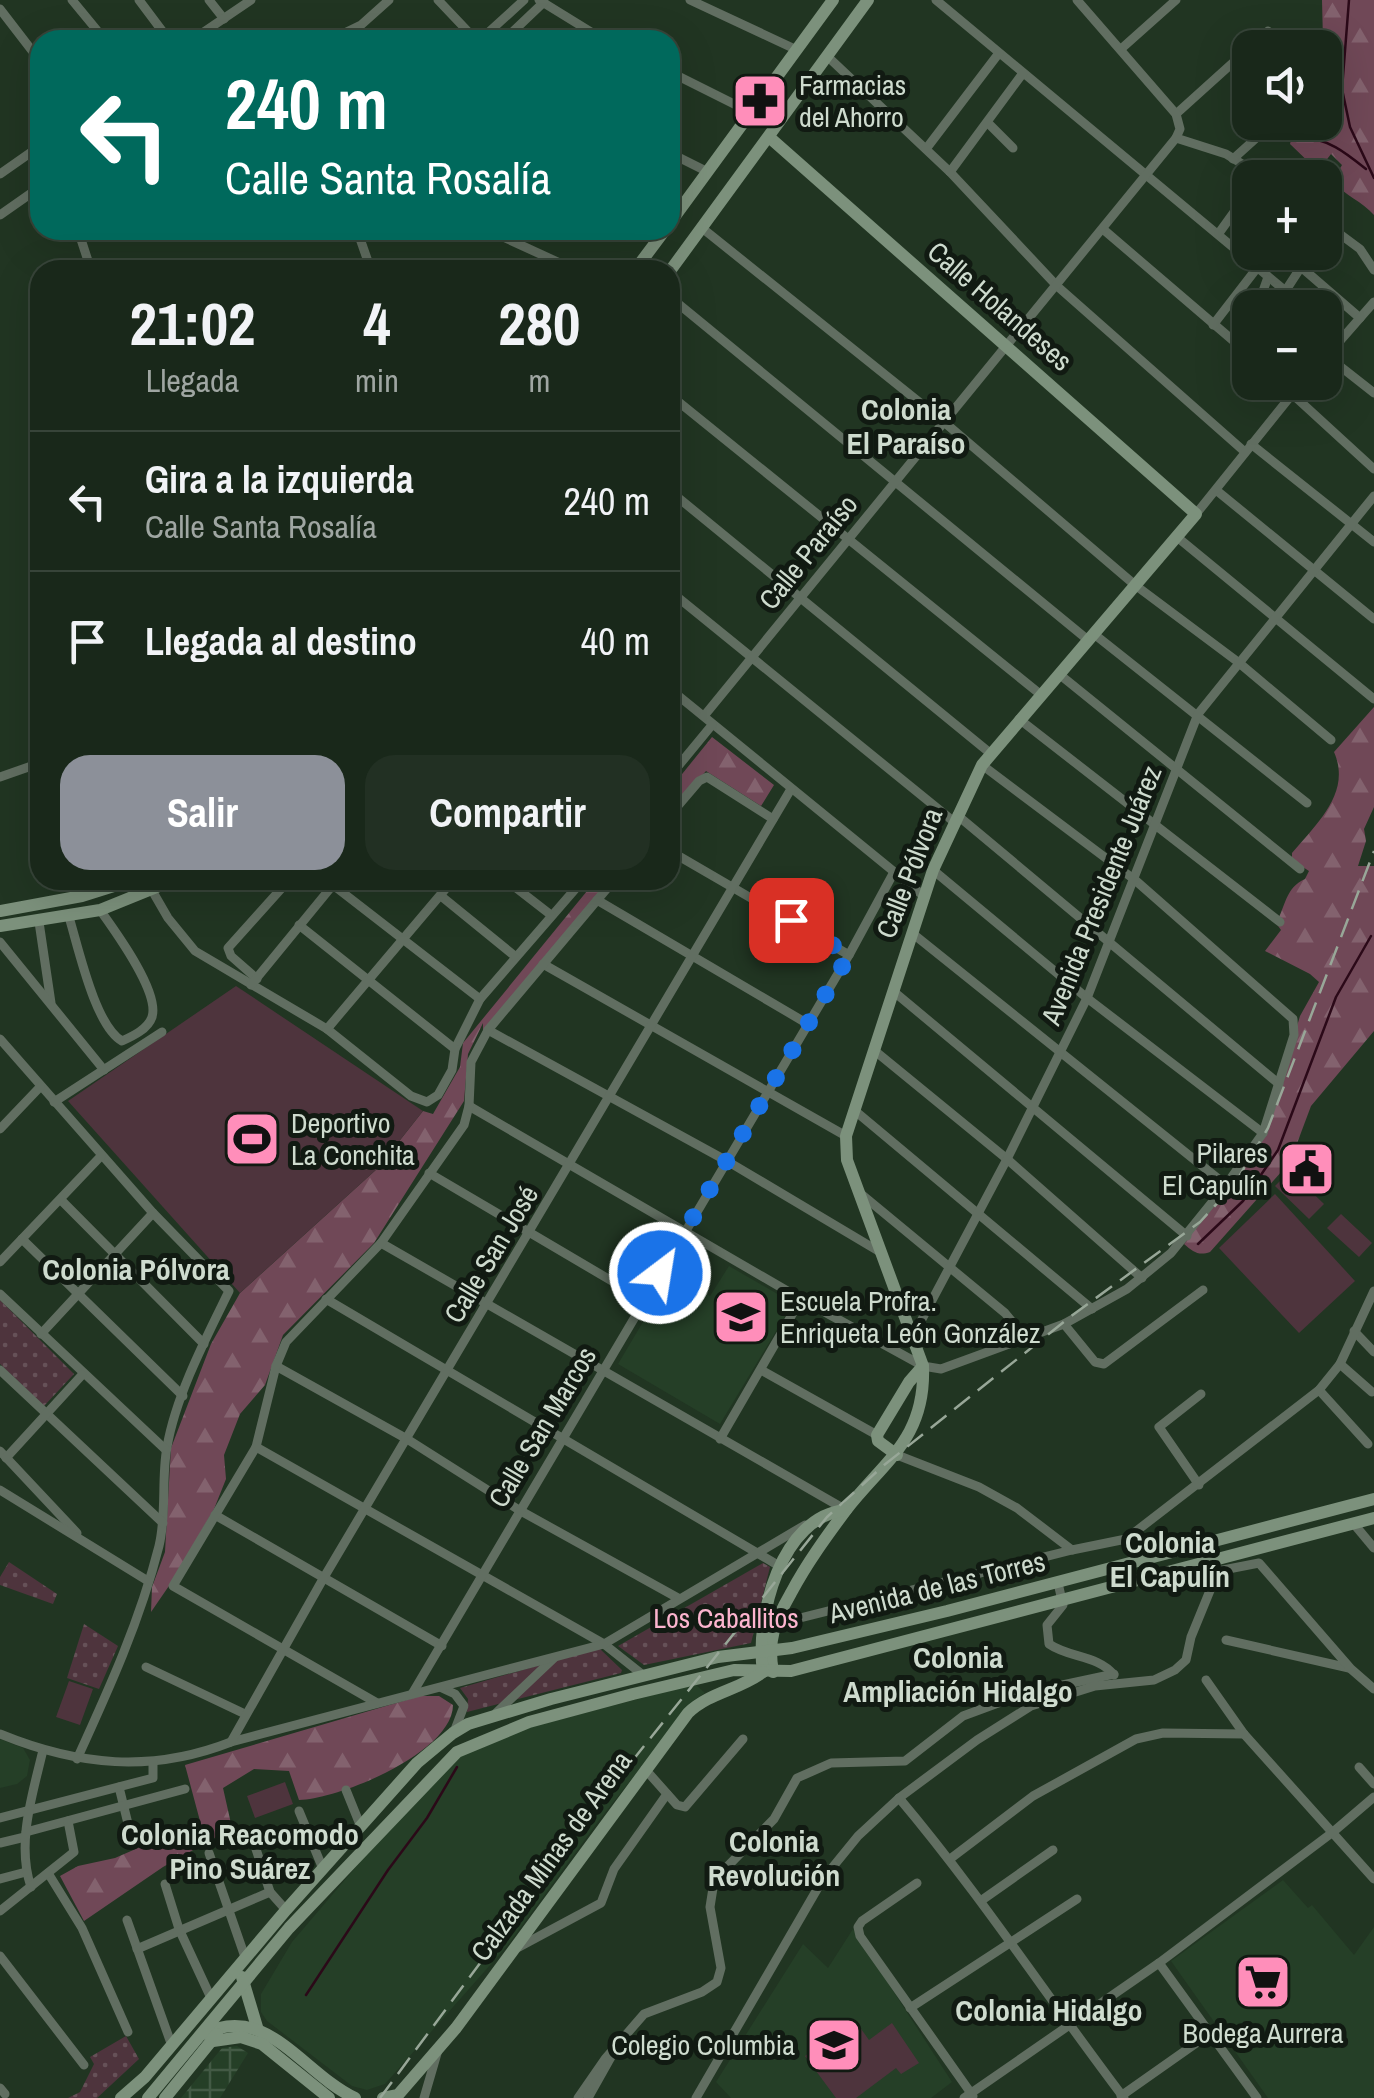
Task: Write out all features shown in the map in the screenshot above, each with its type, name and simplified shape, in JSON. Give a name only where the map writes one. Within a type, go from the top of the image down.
[{"type":"street","points":[[72,0],[97,30]]},
{"type":"street","points":[[139,0],[162,30]]},
{"type":"street","points":[[209,0],[224,18]]},
{"type":"street","points":[[207,30],[252,0]]},
{"type":"street","points":[[349,30],[389,0]]},
{"type":"street","points":[[438,0],[468,30]]},
{"type":"street","points":[[490,30],[524,0]]},
{"type":"street","points":[[690,0],[797,50]]},
{"type":"street","points":[[680,209],[833,0]]},
{"type":"street","points":[[678,260],[868,0]]},
{"type":"street","points":[[936,0],[948,4],[998,53],[1232,245]]},
{"type":"street","points":[[1077,0],[1176,114],[1180,129],[1176,138],[1236,160]]},
{"type":"street","points":[[1121,50],[1176,0]]},
{"type":"street","points":[[514,30],[543,1],[588,30]]},
{"type":"street","points":[[0,10],[30,48]]},
{"type":"street","points":[[926,149],[998,53]]},
{"type":"street","points":[[828,56],[950,172],[1056,286],[1248,448],[1374,542]]},
{"type":"street","points":[[1176,114],[1232,63]]},
{"type":"street","points":[[950,172],[1023,74]]},
{"type":"street","points":[[680,77],[752,113]]},
{"type":"street","points":[[988,123],[1013,148]]},
{"type":"street","name":"Calle Holandeses","points":[[769,137],[1196,514]]},
{"type":"street","name":"Calle Paraíso","points":[[704,716],[1176,138]]},
{"type":"street","points":[[1230,156],[1251,140]]},
{"type":"street","points":[[0,174],[30,153]]},
{"type":"street","points":[[680,158],[708,172]]},
{"type":"street","points":[[0,214],[30,194]]},
{"type":"street","points":[[1219,233],[1232,215]]},
{"type":"street","points":[[702,228],[1331,740]]},
{"type":"street","points":[[1104,230],[1232,341]]},
{"type":"street","points":[[1342,236],[1360,249],[1374,270]]},
{"type":"street","points":[[510,240],[553,260]]},
{"type":"street","points":[[1259,270],[1286,290],[1302,267],[1337,290]]},
{"type":"street","points":[[1213,325],[1255,270]]},
{"type":"street","points":[[1263,290],[1268,277]]},
{"type":"street","points":[[1342,293],[1369,311],[1342,338]]},
{"type":"street","points":[[680,305],[1091,637],[1198,714],[1307,802]]},
{"type":"street","points":[[1342,369],[1374,393]]},
{"type":"street","name":"Calle Pólvora","points":[[923,1366],[847,1160],[846,1136],[933,870],[986,759],[1177,537],[1287,400]]},
{"type":"street","points":[[1299,400],[1374,469]]},
{"type":"street","points":[[680,403],[1040,694]]},
{"type":"street","points":[[1216,490],[1374,619]]},
{"type":"street","name":"Avenida Presidente Juárez","points":[[911,1339],[1087,998],[1198,714],[1374,496]]},
{"type":"street","points":[[469,1106],[800,1299],[923,1366],[941,1369],[1064,1324],[1142,1278],[1187,1236],[1263,1133],[1294,1035],[1293,1018],[1288,1012],[680,499]]},
{"type":"street","points":[[1177,537],[1374,700]]},
{"type":"street","points":[[680,599],[1110,942],[1279,1084]]},
{"type":"street","points":[[1058,674],[1300,869]]},
{"type":"street","points":[[680,698],[925,898]]},
{"type":"street","points":[[1019,719],[1280,922]]},
{"type":"street","points":[[680,764],[712,725]]},
{"type":"street","points":[[0,777],[30,767]]},
{"type":"street","points":[[680,803],[699,781],[710,778],[773,819]]},
{"type":"street","name":"Calle San José","points":[[232,1742],[323,1580],[791,790]]},
{"type":"street","points":[[680,856],[849,955]]},
{"type":"street","points":[[933,870],[1087,998],[1263,1133]]},
{"type":"street","name":"Calle San Marcos","points":[[412,1694],[849,955],[894,872]]},
{"type":"street","points":[[0,910],[82,896],[95,890]]},
{"type":"street","points":[[0,926],[100,910],[141,890]]},
{"type":"street","points":[[151,890],[195,951],[254,982],[327,1030],[420,1101],[427,1102],[438,1095],[452,1070],[455,1048],[480,1000],[574,890]]},
{"type":"street","points":[[254,982],[228,948],[280,890]]},
{"type":"street","points":[[254,982],[329,890]]},
{"type":"street","points":[[344,890],[480,1000]]},
{"type":"street","points":[[327,1030],[446,890]]},
{"type":"street","points":[[519,890],[551,915]]},
{"type":"street","points":[[378,1703],[172,1586],[256,1447],[276,1366],[286,1342],[381,1242],[464,1125],[471,1062],[488,1030],[606,890]]},
{"type":"street","points":[[82,896],[84,913]]},
{"type":"street","points":[[441,896],[516,957]]},
{"type":"street","points":[[597,900],[808,1024]]},
{"type":"street","points":[[70,916],[96,1002],[115,1038],[125,1040],[146,1028],[152,1019],[153,998],[100,910]]},
{"type":"street","points":[[39,922],[51,1006]]},
{"type":"street","points":[[299,925],[455,1048]]},
{"type":"street","points":[[912,932],[1226,1186]]},
{"type":"street","points":[[0,942],[104,1070]]},
{"type":"street","points":[[543,964],[846,1136]]},
{"type":"street","points":[[893,992],[1187,1236]]},
{"type":"street","points":[[488,1030],[727,1161],[880,1252]]},
{"type":"street","points":[[54,1102],[162,1032]]},
{"type":"street","points":[[0,1039],[101,1156],[229,1291],[204,1344],[166,1450],[164,1523],[135,1630],[77,1759]]},
{"type":"street","points":[[875,1051],[1007,1159],[1142,1278]]},
{"type":"street","points":[[0,1129],[40,1087]]},
{"type":"street","points":[[854,1110],[1092,1309]]},
{"type":"street","points":[[0,1262],[101,1156]]},
{"type":"street","points":[[428,1173],[644,1300]]},
{"type":"street","points":[[858,1191],[1006,1313],[1024,1336]]},
{"type":"street","points":[[60,1200],[204,1344]]},
{"type":"street","points":[[41,1334],[153,1213]]},
{"type":"street","points":[[22,1240],[184,1396]]},
{"type":"street","points":[[381,1242],[846,1510]]},
{"type":"street","points":[[1064,1324],[1095,1362],[1104,1364],[1203,1290]]},
{"type":"street","points":[[767,1626],[1126,1539],[1320,1390],[1340,1364],[1374,1291]]},
{"type":"street","points":[[0,1294],[166,1450]]},
{"type":"street","points":[[326,1299],[781,1567]]},
{"type":"street","points":[[720,1439],[800,1299]]},
{"type":"street","points":[[1354,1331],[1374,1352]]},
{"type":"street","points":[[1340,1364],[1372,1392]]},
{"type":"street","points":[[276,1366],[407,1439],[519,1510],[678,1598]]},
{"type":"street","points":[[877,1436],[923,1366]]},
{"type":"street","points":[[767,1626],[806,1563],[846,1510],[898,1454],[920,1400],[923,1366]]},
{"type":"street","points":[[0,1370],[164,1523]]},
{"type":"street","points":[[761,1370],[877,1436],[878,1441],[898,1454],[1017,1508],[1072,1550]]},
{"type":"street","points":[[82,1375],[3,1455],[85,1541]]},
{"type":"street","points":[[1320,1390],[1368,1444]]},
{"type":"street","points":[[1198,1484],[1160,1427],[1200,1394]]},
{"type":"street","points":[[256,1447],[604,1644],[642,1675]]},
{"type":"street","points":[[0,1490],[148,1582]]},
{"type":"street","name":"Avenida de las Torres","points":[[121,2098],[172,2046],[242,1960],[418,1763],[453,1733],[492,1717],[642,1675],[718,1657],[792,1648],[1058,1584],[1374,1499]]},
{"type":"street","points":[[0,1734],[77,1759],[152,1762],[184,1758],[604,1644],[827,1512],[846,1510]]},
{"type":"street","points":[[215,1515],[442,1646]]},
{"type":"street","points":[[768,1672],[764,1651],[772,1585],[796,1542],[820,1516]]},
{"type":"street","name":"Avenida de las Torres","points":[[165,2098],[242,1982],[457,1752],[529,1722],[633,1694],[734,1670],[768,1672],[832,1661],[1374,1518]]},
{"type":"street","points":[[1354,1524],[1374,1548]]},
{"type":"street","points":[[578,2098],[637,2021],[653,2008],[702,1992],[717,1982],[720,1968],[710,1906],[713,1888],[721,1872],[774,1818],[797,1778],[831,1763],[904,1760],[963,1716],[1026,1693],[1116,1678],[1154,1680],[1186,1660],[1191,1637],[1218,1571],[1258,1563],[1374,1690]]},
{"type":"street","points":[[1058,1584],[1061,1610],[1047,1625],[1049,1644],[1101,1663],[1116,1678]]},
{"type":"street","points":[[1226,1640],[1351,1669]]},
{"type":"street","points":[[492,1717],[556,1656]]},
{"type":"street","points":[[146,1667],[245,1714]]},
{"type":"street","name":"Calzada Minas de Arena","points":[[383,2098],[398,2095],[439,2048],[696,1705],[768,1672]]},
{"type":"street","points":[[713,2098],[699,2094],[823,1879],[858,1836],[899,1798],[1031,1706],[1116,1678]]},
{"type":"street","points":[[1206,1680],[1244,1734],[1374,1878]]},
{"type":"street","points":[[442,1688],[456,1694],[464,1706],[453,1733]]},
{"type":"street","points":[[950,1859],[1033,1796],[1136,1739],[1163,1734],[1244,1734]]},
{"type":"street","points":[[645,1769],[679,1807],[688,1805],[742,1739]]},
{"type":"street","points":[[30,1887],[26,1835],[43,1750]]},
{"type":"street","points":[[0,1818],[153,1778],[152,1762]]},
{"type":"street","points":[[1359,1766],[1374,1784]]},
{"type":"street","points":[[120,1787],[133,1844]]},
{"type":"street","points":[[0,1844],[184,1789]]},
{"type":"street","points":[[346,1790],[361,1827]]},
{"type":"street","points":[[511,1951],[601,1903],[614,1869],[667,1794]]},
{"type":"street","points":[[917,1882],[880,1906],[858,1927],[862,1942],[970,2097],[1159,1963],[1374,1797]]},
{"type":"street","points":[[899,1798],[982,1900],[1122,2097],[1209,2034]]},
{"type":"street","points":[[299,1811],[323,1869]]},
{"type":"street","points":[[0,1911],[74,1852],[68,1821]]},
{"type":"street","points":[[254,1843],[270,1892],[286,1910]]},
{"type":"street","points":[[982,1900],[1053,1850]]},
{"type":"street","points":[[210,1853],[242,1960],[242,1982],[258,2027]]},
{"type":"street","points":[[0,1879],[26,1872]]},
{"type":"street","points":[[48,1873],[82,1928],[128,2032]]},
{"type":"street","points":[[165,1884],[218,2020],[258,2027],[355,2098]]},
{"type":"street","points":[[136,1948],[270,1892]]},
{"type":"street","points":[[910,2008],[1078,1900]]},
{"type":"street","points":[[127,1920],[172,2046]]},
{"type":"street","points":[[0,1956],[84,2065]]},
{"type":"street","points":[[1159,1963],[1257,2098]]},
{"type":"street","points":[[207,2038],[241,2037],[262,2044],[329,2098]]},
{"type":"street","name":"Avenida de las Torres","points":[[148,2098],[207,2038]]},
{"type":"street","points":[[588,2098],[616,2046]]},
{"type":"street","points":[[424,2098],[439,2048]]},
{"type":"shaded area","points":[[729,1266],[793,1303],[720,1424],[618,1364],[672,1273],[710,1296]]},
{"type":"shaded area","points":[[695,1684],[705,1693],[693,1701],[600,1819],[507,1946],[385,2084],[367,2090],[352,2086],[267,2021],[261,2012],[261,1994],[292,1942],[390,1827],[459,1755],[531,1727]]},
{"type":"shaded area","points":[[0,1739],[23,1748],[30,1760],[27,1776],[17,1784],[0,1788]]},
{"type":"shaded area","points":[[1283,1880],[1308,1908],[1312,1905],[1354,1955],[1374,1927],[1374,2098],[1268,2098],[1171,1961]]},
{"type":"shaded area","name":"Colegio Columbia","points":[[853,1929],[952,2082],[931,2098],[731,2098],[716,2082],[803,1944],[828,1968]]},
{"type":"shaded area","points":[[237,2046],[248,2053],[220,2098],[181,2098],[222,2048]]},
{"type":"green space","points":[[1322,0],[1374,0],[1374,215],[1342,190],[1342,160],[1331,154],[1326,160],[1307,160],[1290,144],[1291,140],[1342,140],[1342,30],[1323,30]]},
{"type":"green space","points":[[1374,707],[1374,807],[1364,829],[1366,841],[1358,866],[1374,866],[1374,1031],[1311,1106],[1290,1162],[1210,1252],[1196,1252],[1184,1244],[1265,1135],[1300,1016],[1319,982],[1265,951],[1281,930],[1276,923],[1290,892],[1309,871],[1292,860],[1292,853],[1321,819],[1335,794],[1338,767],[1334,752]]},
{"type":"green space","points":[[712,737],[774,785],[761,806],[706,771],[680,801],[680,777]]},
{"type":"green space","points":[[588,890],[602,890],[483,1034],[483,1023],[468,1054],[464,1101],[374,1243],[283,1335],[265,1385],[240,1414],[224,1455],[226,1479],[214,1509],[151,1612],[152,1587],[165,1552],[171,1448],[211,1344],[240,1293],[378,1168],[423,1111],[433,1114],[460,1067],[463,1043]]},
{"type":"green space","name":"Deportivo La Conchita","points":[[236,986],[423,1111],[378,1168],[240,1293],[68,1101]]},
{"type":"green space","points":[[1290,1171],[1324,1204],[1309,1219],[1275,1186]]},
{"type":"green space","points":[[1275,1194],[1355,1281],[1299,1333],[1219,1248]]},
{"type":"green space","points":[[1341,1214],[1372,1243],[1359,1257],[1327,1228]]},
{"type":"green space","points":[[0,1300],[74,1374],[44,1406],[0,1364]]},
{"type":"green space","points":[[9,1562],[57,1594],[53,1604],[0,1585]]},
{"type":"green space","name":"Los Caballitos","points":[[763,1563],[770,1567],[751,1643],[644,1665],[618,1646]]},
{"type":"green space","points":[[84,1624],[118,1646],[99,1689],[67,1678]]},
{"type":"green space","points":[[599,1648],[621,1673],[467,1712],[468,1699],[460,1688]]},
{"type":"green space","points":[[69,1681],[93,1689],[80,1725],[56,1717]]},
{"type":"green space","points":[[420,1696],[439,1696],[453,1705],[448,1723],[435,1740],[415,1755],[366,1782],[299,1800],[289,1771],[254,1769],[223,1788],[232,1828],[163,1867],[84,1921],[60,1876],[78,1866],[115,1858],[200,1821],[185,1765]]},
{"type":"green space","points":[[285,1782],[293,1804],[255,1818],[247,1796]]},
{"type":"green space","points":[[854,2019],[869,2040],[892,2023],[919,2063],[901,2074],[896,2068],[856,2098],[836,2098],[805,2056]]},
{"type":"green space","points":[[126,2036],[139,2059],[97,2098],[68,2098],[80,2092],[94,2064],[90,2057]]},
{"type":"waterway","points":[[1349,0],[1342,89],[1350,127],[1374,178]]},
{"type":"waterway","points":[[1314,140],[1344,152],[1366,169]]},
{"type":"waterway","points":[[1198,1244],[1243,1201],[1278,1150],[1336,997],[1371,936]]},
{"type":"waterway","points":[[306,1995],[427,1818],[457,1767]]},
{"type":"railway","points":[[380,2098],[601,1800],[827,1517],[883,1466],[1070,1317],[1200,1222],[1234,1185],[1268,1128],[1374,851]]},
{"type":"place","name":"Farmacias del Ahorro","points":[[760,101]]},
{"type":"place","name":"Deportivo La Conchita","points":[[252,1139]]},
{"type":"place","name":"Pilares El Capulín","points":[[1307,1169]]},
{"type":"place","name":"Escuela Profra. Enriqueta León González","points":[[741,1317]]},
{"type":"place","name":"Bodega Aurrera","points":[[1263,1982]]},
{"type":"place","name":"Colegio Columbia","points":[[834,2045]]},
{"type":"district","name":"Colonia El Paraíso","points":[[906,427]]},
{"type":"district","name":"Colonia Pólvora","points":[[136,1270]]},
{"type":"district","name":"Colonia El Capulín","points":[[1170,1560]]},
{"type":"district","name":"Colonia Ampliación Hidalgo","points":[[958,1675]]},
{"type":"district","name":"Colonia Reacomodo Pino Suárez","points":[[240,1852]]},
{"type":"district","name":"Colonia Revolución","points":[[774,1859]]},
{"type":"district","name":"Colonia Hidalgo","points":[[1049,2011]]},
{"type":"route","points":[[660,1273],[849,955],[791,920]]}]
